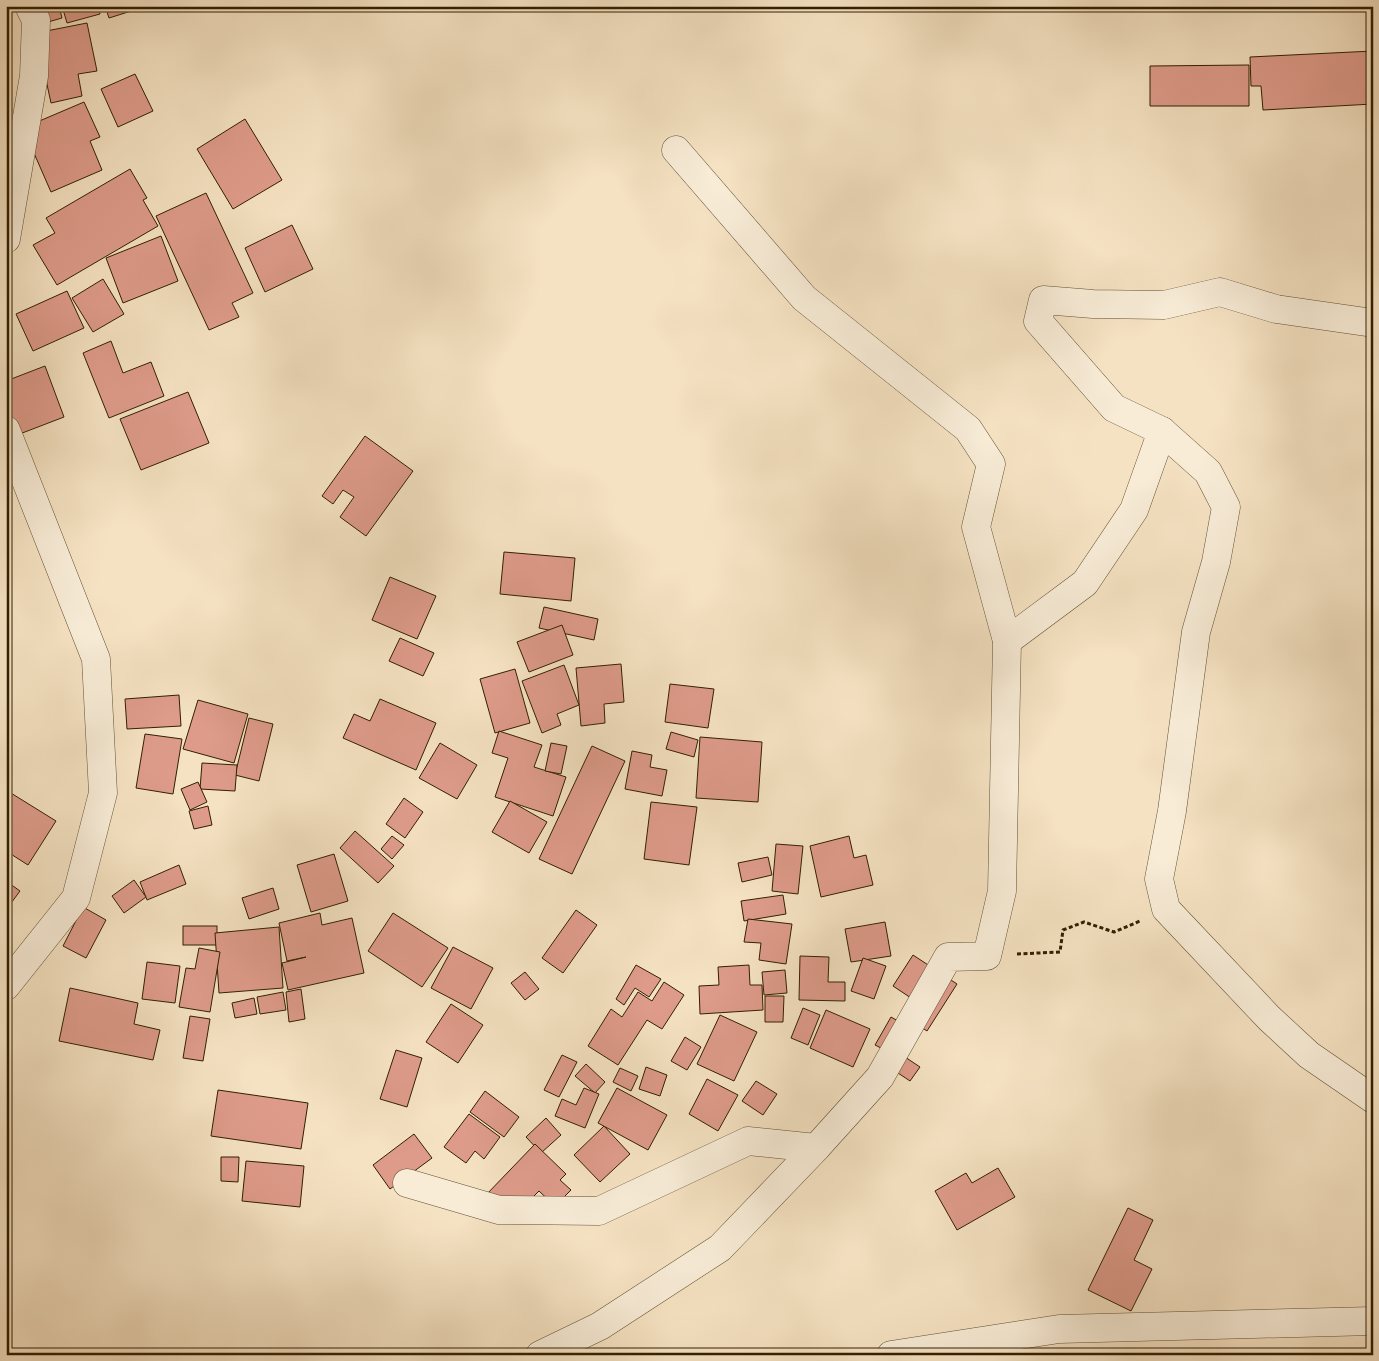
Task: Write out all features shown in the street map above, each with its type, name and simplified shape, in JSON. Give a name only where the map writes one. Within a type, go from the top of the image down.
[{"type":"street","points":[[6,240],[34,76],[36,20],[29,6]]},
{"type":"street","points":[[540,1355],[600,1326],[720,1248],[816,1148],[880,1077],[948,957],[987,956],[1002,891],[1007,641],[976,527],[991,464],[968,429],[804,298],[676,150]]},
{"type":"street","points":[[1373,322],[1276,309],[1220,292],[1164,306],[1093,304],[1043,300],[1038,322],[1114,408],[1162,431],[1208,472],[1226,507],[1216,562],[1196,632],[1184,735],[1159,879],[1166,909],[1269,1018],[1309,1055],[1373,1099]]},
{"type":"street","points":[[6,430],[96,659],[103,793],[76,898],[6,986]]},
{"type":"street","points":[[1007,641],[1085,583],[1134,510],[1162,431]]},
{"type":"street","points":[[407,1183],[499,1210],[599,1211],[748,1141],[816,1148]]},
{"type":"street","points":[[892,1355],[1058,1329],[1373,1321]]},
{"type":"path","points":[[987,956],[1060,952],[1063,930],[1084,922],[1114,932],[1166,909]]},
{"type":"building","points":[[21,6],[59,6],[62,18],[27,28]]},
{"type":"building","points":[[62,6],[98,6],[100,14],[67,23]]},
{"type":"building","points":[[105,6],[144,6],[144,7],[109,18]]},
{"type":"building","points":[[87,23],[97,71],[78,74],[82,96],[51,103],[36,33]]},
{"type":"building","points":[[1373,51],[1373,104],[1263,110],[1261,86],[1251,86],[1250,57]]},
{"type":"building","points":[[1249,65],[1249,106],[1150,106],[1150,66]]},
{"type":"building","points":[[135,74],[153,111],[118,127],[101,89]]},
{"type":"building","points":[[84,102],[100,137],[90,141],[102,170],[51,192],[23,128]]},
{"type":"building","points":[[245,119],[282,180],[233,209],[197,149]]},
{"type":"building","points":[[130,169],[147,198],[143,200],[158,226],[57,285],[33,245],[55,233],[46,218]]},
{"type":"building","points":[[206,193],[253,293],[232,303],[239,317],[209,330],[156,216]]},
{"type":"building","points":[[292,225],[313,269],[265,292],[245,248]]},
{"type":"building","points":[[161,236],[178,281],[123,303],[106,258]]},
{"type":"building","points":[[103,279],[124,314],[93,332],[72,298]]},
{"type":"building","points":[[67,291],[84,328],[33,351],[16,314]]},
{"type":"building","points":[[111,341],[123,373],[151,362],[164,396],[109,418],[83,353]]},
{"type":"building","points":[[45,366],[64,417],[17,435],[6,406],[6,381]]},
{"type":"building","points":[[188,392],[209,443],[141,470],[120,419]]},
{"type":"building","points":[[365,436],[413,471],[366,536],[340,517],[354,497],[343,490],[333,504],[322,496]]},
{"type":"building","points":[[504,552],[575,558],[571,601],[500,594]]},
{"type":"building","points":[[390,577],[436,596],[417,639],[372,620]]},
{"type":"building","points":[[544,607],[598,619],[594,640],[539,628]]},
{"type":"building","points":[[562,625],[573,655],[529,672],[517,642]]},
{"type":"building","points":[[400,638],[434,653],[423,676],[389,661]]},
{"type":"building","points":[[621,664],[624,702],[604,704],[605,723],[581,726],[576,668]]},
{"type":"building","points":[[564,665],[579,705],[557,714],[561,725],[542,733],[522,681]]},
{"type":"building","points":[[515,669],[530,723],[495,733],[480,679]]},
{"type":"building","points":[[670,684],[714,689],[708,728],[665,722]]},
{"type":"building","points":[[179,695],[181,726],[127,729],[125,699]]},
{"type":"building","points":[[380,699],[436,723],[416,770],[343,738],[354,714],[370,721]]},
{"type":"building","points":[[198,700],[248,714],[234,763],[183,749]]},
{"type":"building","points":[[249,718],[273,724],[259,781],[235,775]]},
{"type":"building","points":[[499,731],[542,745],[534,767],[566,777],[553,816],[495,797],[508,758],[492,753]]},
{"type":"building","points":[[671,732],[698,740],[694,757],[666,749]]},
{"type":"building","points":[[145,734],[182,739],[173,794],[136,788]]},
{"type":"building","points":[[700,737],[762,742],[758,802],[696,798]]},
{"type":"building","points":[[440,743],[477,765],[457,799],[419,778]]},
{"type":"building","points":[[551,743],[567,746],[561,774],[545,771]]},
{"type":"building","points":[[592,746],[625,761],[572,874],[539,859]]},
{"type":"building","points":[[632,751],[652,755],[650,767],[667,770],[662,796],[625,789]]},
{"type":"building","points":[[202,763],[237,765],[235,791],[200,789]]},
{"type":"building","points":[[198,782],[207,802],[190,810],[181,789]]},
{"type":"building","points":[[6,790],[56,821],[28,865],[6,851]]},
{"type":"building","points":[[404,798],[423,812],[405,838],[386,824]]},
{"type":"building","points":[[510,801],[547,822],[529,853],[492,832]]},
{"type":"building","points":[[651,802],[697,807],[689,865],[644,859]]},
{"type":"building","points":[[208,806],[212,825],[194,829],[189,811]]},
{"type":"building","points":[[355,831],[394,866],[378,883],[340,848]]},
{"type":"building","points":[[392,836],[404,845],[392,859],[381,849]]},
{"type":"building","points":[[849,836],[854,858],[866,855],[873,885],[821,897],[810,846]]},
{"type":"building","points":[[776,844],[803,846],[798,894],[772,891]]},
{"type":"building","points":[[334,854],[348,901],[311,912],[297,865]]},
{"type":"building","points":[[768,857],[772,875],[742,882],[738,863]]},
{"type":"building","points":[[179,865],[186,884],[147,900],[140,882]]},
{"type":"building","points":[[134,880],[146,897],[124,913],[112,896]]},
{"type":"building","points":[[6,881],[20,891],[6,910]]},
{"type":"building","points":[[273,888],[279,909],[249,919],[242,898]]},
{"type":"building","points":[[783,895],[786,914],[744,921],[741,901]]},
{"type":"building","points":[[83,907],[106,920],[86,958],[63,946]]},
{"type":"building","points":[[576,910],[597,925],[563,973],[542,958]]},
{"type":"building","points":[[320,913],[322,925],[352,918],[364,973],[288,990],[282,963],[306,957],[287,961],[279,923]]},
{"type":"building","points":[[393,913],[448,948],[422,987],[368,951]]},
{"type":"building","points":[[748,919],[792,924],[786,964],[759,960],[761,943],[744,942]]},
{"type":"building","points":[[885,922],[891,956],[851,962],[845,929]]},
{"type":"building","points":[[183,926],[217,926],[217,945],[183,945]]},
{"type":"building","points":[[279,927],[283,988],[219,993],[215,933]]},
{"type":"building","points":[[453,947],[493,968],[471,1009],[431,988]]},
{"type":"building","points":[[199,948],[220,952],[210,1012],[179,1007],[186,968],[195,969]]},
{"type":"building","points":[[913,955],[957,984],[927,1031],[904,1016],[914,1000],[893,986]]},
{"type":"building","points":[[800,956],[829,957],[828,982],[845,982],[845,1001],[799,1000]]},
{"type":"building","points":[[863,958],[886,966],[874,999],[851,991]]},
{"type":"building","points":[[147,962],[180,966],[175,1003],[142,999]]},
{"type":"building","points":[[636,965],[661,979],[649,997],[635,988],[624,1005],[616,999]]},
{"type":"building","points":[[749,965],[750,985],[762,985],[763,1010],[700,1014],[699,986],[719,985],[718,967]]},
{"type":"building","points":[[785,970],[787,993],[764,995],[762,972]]},
{"type":"building","points":[[525,972],[539,989],[525,1000],[511,983]]},
{"type":"building","points":[[664,982],[684,995],[662,1029],[647,1020],[618,1065],[588,1046],[611,1009],[622,1017],[638,992],[652,1001]]},
{"type":"building","points":[[70,988],[138,1003],[134,1024],[160,1030],[153,1060],[59,1041]]},
{"type":"building","points":[[301,989],[305,1019],[289,1022],[286,992]]},
{"type":"building","points":[[283,992],[286,1010],[260,1014],[257,997]]},
{"type":"building","points":[[765,996],[784,996],[783,1022],[765,1022]]},
{"type":"building","points":[[254,998],[257,1014],[235,1018],[232,1003]]},
{"type":"building","points":[[451,1004],[483,1025],[458,1063],[426,1042]]},
{"type":"building","points":[[803,1008],[820,1015],[808,1045],[791,1038]]},
{"type":"building","points":[[826,1010],[870,1029],[853,1067],[810,1048]]},
{"type":"building","points":[[720,1015],[757,1032],[734,1081],[697,1064]]},
{"type":"building","points":[[190,1016],[210,1019],[203,1061],[183,1058]]},
{"type":"building","points":[[891,1017],[907,1026],[891,1053],[875,1045]]},
{"type":"building","points":[[685,1037],[701,1047],[687,1070],[671,1061]]},
{"type":"building","points":[[396,1050],[422,1058],[407,1107],[380,1099]]},
{"type":"building","points":[[562,1055],[577,1062],[559,1097],[544,1090]]},
{"type":"building","points":[[905,1057],[920,1067],[910,1081],[895,1071]]},
{"type":"building","points":[[586,1064],[605,1082],[595,1093],[575,1076]]},
{"type":"building","points":[[646,1067],[667,1075],[660,1096],[639,1089]]},
{"type":"building","points":[[620,1068],[638,1076],[631,1091],[613,1082]]},
{"type":"building","points":[[707,1079],[738,1095],[718,1131],[689,1114]]},
{"type":"building","points":[[756,1081],[777,1094],[763,1115],[742,1101]]},
{"type":"building","points":[[584,1088],[599,1094],[585,1128],[555,1116],[562,1099],[576,1105]]},
{"type":"building","points":[[617,1088],[667,1115],[648,1150],[598,1123]]},
{"type":"building","points":[[218,1090],[308,1103],[301,1149],[211,1136]]},
{"type":"building","points":[[485,1091],[519,1117],[504,1137],[470,1112]]},
{"type":"building","points":[[469,1114],[500,1137],[484,1159],[475,1151],[466,1163],[444,1147]]},
{"type":"building","points":[[546,1118],[561,1135],[541,1153],[526,1137]]},
{"type":"building","points":[[604,1126],[630,1154],[600,1182],[574,1155]]},
{"type":"building","points":[[414,1134],[432,1158],[390,1189],[373,1165]]},
{"type":"building","points":[[535,1144],[566,1174],[560,1180],[571,1190],[555,1206],[539,1191],[510,1220],[485,1196]]},
{"type":"building","points":[[221,1157],[239,1157],[238,1182],[221,1181]]},
{"type":"building","points":[[246,1161],[304,1166],[300,1207],[242,1201]]},
{"type":"building","points":[[998,1168],[1015,1197],[957,1230],[935,1191],[966,1173],[972,1183]]},
{"type":"building","points":[[1128,1208],[1153,1220],[1134,1260],[1152,1269],[1131,1311],[1088,1290]]}]
